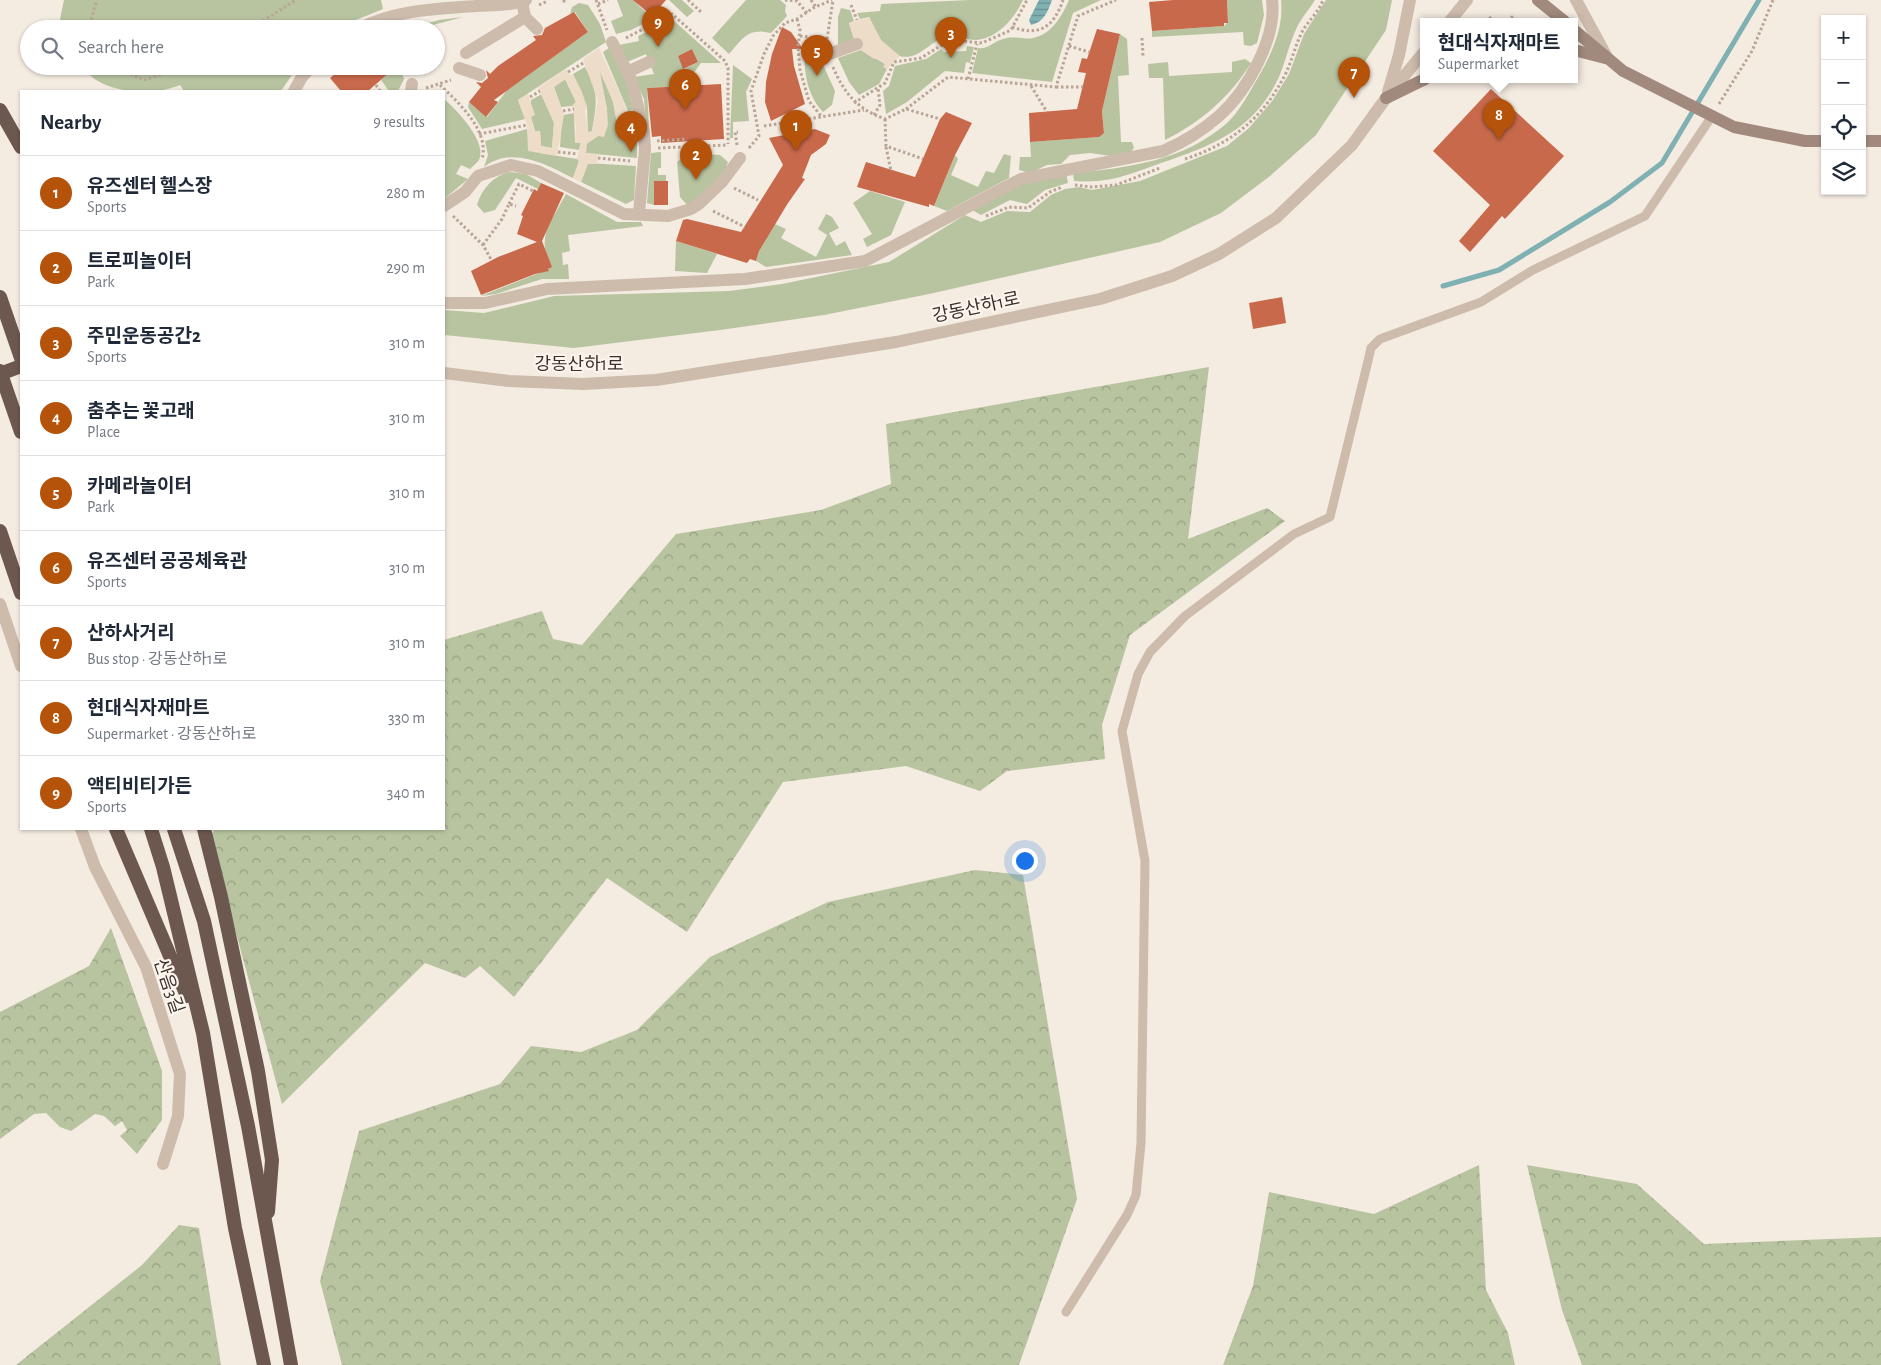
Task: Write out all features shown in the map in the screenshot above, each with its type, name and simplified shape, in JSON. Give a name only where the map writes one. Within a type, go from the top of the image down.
[{"type":"highway","points":[[0,110],[20,145]]},
{"type":"highway","points":[[1,301],[20,355]]},
{"type":"highway","points":[[20,366],[0,373],[20,429]]},
{"type":"highway","points":[[0,531],[20,590]]},
{"type":"highway","points":[[116,830],[203,1033]]},
{"type":"highway","points":[[151,830],[163,867],[203,1033],[235,1228],[264,1365]]},
{"type":"highway","points":[[174,830],[204,921],[248,1126],[291,1365]]},
{"type":"highway","points":[[204,830],[221,897],[258,1071],[272,1160],[266,1233]]},
{"type":"main road","points":[[1538,0],[1560,18]]},
{"type":"main road","points":[[1578,33],[1623,71],[1734,127],[1805,141],[1821,141]]},
{"type":"main road","points":[[1578,51],[1608,59]]},
{"type":"main road","points":[[1386,98],[1420,81]]},
{"type":"main road","points":[[1866,141],[1881,141]]},
{"type":"street","points":[[445,303],[484,303],[547,289],[745,279],[865,261],[1021,179],[1163,151],[1185,141],[1220,115],[1232,102],[1256,66],[1272,28],[1272,0]]},
{"type":"street","points":[[1386,98],[1399,54],[1410,0]]},
{"type":"street","points":[[1452,18],[1467,0]]},
{"type":"street","points":[[1576,0],[1608,59]]},
{"type":"street","points":[[380,20],[390,16],[427,10],[524,1],[525,17],[537,29]]},
{"type":"street","points":[[466,53],[525,17]]},
{"type":"street","points":[[612,42],[632,81],[649,145],[639,213]]},
{"type":"street","points":[[829,54],[856,44]]},
{"type":"street","name":"강동산하1로","points":[[445,373],[518,382],[583,384],[656,380],[896,342],[1100,299],[1172,276],[1219,254],[1276,218],[1352,145],[1386,98],[1420,57]]},
{"type":"street","points":[[627,72],[649,62]]},
{"type":"street","points":[[459,68],[480,75]]},
{"type":"street","points":[[295,90],[303,75]]},
{"type":"street","points":[[447,210],[478,176],[511,164],[538,171],[624,214],[639,213],[668,216],[691,209],[699,204],[722,182],[740,158]]},
{"type":"street","points":[[0,604],[20,663]]},
{"type":"street","name":"산음3길","points":[[80,830],[95,867],[146,966],[180,1074],[178,1116],[163,1164]]},
{"type":"lane","points":[[1066,1312],[1127,1215],[1136,1195],[1141,1143],[1145,861],[1122,731],[1138,674],[1150,652],[1185,616],[1294,534],[1330,517],[1366,365],[1371,348],[1380,339],[1481,302],[1533,270],[1645,216],[1712,116]]},
{"type":"path","points":[[91,20],[97,0]]},
{"type":"path","points":[[264,20],[296,0]]},
{"type":"path","points":[[596,0],[612,42],[634,35],[672,14],[725,61],[728,68],[728,144],[740,158],[759,136],[751,91],[772,34],[785,23],[797,19],[832,0]]},
{"type":"path","points":[[688,0],[702,13]]},
{"type":"path","points":[[785,0],[795,0],[802,4],[807,13]]},
{"type":"path","points":[[812,0],[816,7]]},
{"type":"path","points":[[1027,0],[1012,27],[982,43],[962,41],[945,43],[920,58],[894,62],[886,83],[854,103],[884,119],[906,110],[948,77],[1056,87],[1083,87]]},
{"type":"path","points":[[1012,27],[1026,32],[1039,30],[1049,25],[1060,10],[1063,0]]},
{"type":"path","points":[[1056,87],[1078,16],[1116,0]]},
{"type":"path","points":[[1712,116],[1752,51],[1773,0]]},
{"type":"path","points":[[598,4],[610,1]]},
{"type":"path","points":[[851,5],[857,20]]},
{"type":"path","points":[[1512,18],[1515,15]]},
{"type":"path","points":[[797,19],[800,36],[798,48],[800,70],[809,101],[821,116]]},
{"type":"path","points":[[800,36],[827,40]]},
{"type":"path","points":[[1142,38],[1143,56]]},
{"type":"path","points":[[968,79],[977,44]]},
{"type":"path","points":[[1069,46],[1089,52]]},
{"type":"path","points":[[568,72],[585,62]]},
{"type":"path","points":[[411,88],[440,85],[452,79],[459,68]]},
{"type":"path","points":[[133,75],[144,80],[160,75]]},
{"type":"path","points":[[376,85],[379,90]]},
{"type":"path","points":[[440,85],[458,102],[479,134],[484,152],[478,176]]},
{"type":"path","points":[[1031,85],[1047,112]]},
{"type":"path","points":[[874,115],[880,105],[878,87]]},
{"type":"path","points":[[530,97],[540,91]]},
{"type":"path","points":[[563,111],[574,109]]},
{"type":"path","points":[[764,126],[864,110]]},
{"type":"path","points":[[906,110],[940,119]]},
{"type":"path","points":[[884,119],[886,146],[891,171]]},
{"type":"path","points":[[479,134],[527,125]]},
{"type":"path","points":[[649,145],[687,139]]},
{"type":"path","points":[[649,145],[728,144]]},
{"type":"path","points":[[886,146],[923,159]]},
{"type":"path","points":[[558,152],[578,154]]},
{"type":"path","points":[[598,158],[627,161]]},
{"type":"path","points":[[722,182],[758,200]]},
{"type":"path","points":[[483,245],[502,219],[519,184],[533,191]]},
{"type":"path","points":[[508,204],[516,206]]},
{"type":"path","points":[[699,204],[744,226]]},
{"type":"path","points":[[447,210],[483,245],[492,261]]},
{"type":"green space","points":[[64,0],[381,0],[383,9],[356,20],[60,20]]},
{"type":"green space","points":[[617,0],[638,0],[636,3],[653,19],[631,30],[616,34],[611,21],[623,16]]},
{"type":"green space","points":[[669,0],[682,0],[694,11],[687,17]]},
{"type":"green space","points":[[746,0],[780,0],[786,5],[785,11],[787,16],[771,33],[757,32],[747,35],[729,54],[712,38]]},
{"type":"green space","points":[[1023,0],[1010,21],[991,36],[975,40],[952,37],[944,38],[918,54],[906,57],[899,56],[884,45],[869,17],[860,19],[857,13],[880,11],[881,4]]},
{"type":"green space","points":[[1069,0],[1101,0],[1073,13],[1052,82],[972,73],[978,48],[988,47],[1007,38],[1033,38],[1046,33],[1056,24]]},
{"type":"green space","points":[[1227,0],[1262,0],[1264,15],[1257,43],[1251,46],[1244,45],[1243,32],[1152,37],[1152,31],[1224,26],[1228,22]]},
{"type":"green space","points":[[1281,0],[1315,0],[1298,25],[1274,86],[1260,108],[1250,118],[1214,142],[1173,159],[1114,179],[1074,181],[1073,173],[1134,165],[1174,154],[1210,136],[1227,123],[1244,101],[1264,67],[1276,40],[1281,20]]},
{"type":"green space","points":[[1326,0],[1392,0],[1386,30],[1316,135],[1270,176],[1221,213],[1160,242],[929,294],[824,315],[720,330],[574,348],[445,335],[445,310],[484,313],[554,296],[729,291],[782,284],[889,262],[965,215],[981,222],[1007,211],[1030,212],[1051,195],[1065,189],[1079,187],[1092,190],[1140,181],[1227,146],[1249,128],[1273,100],[1289,74],[1304,34]]},
{"type":"green space","points":[[579,3],[588,5],[600,24],[606,42],[518,100],[525,119],[482,129],[468,107],[469,102],[487,117],[507,90],[588,32],[575,12],[570,15],[572,7]]},
{"type":"green space","points":[[841,8],[850,10],[854,21],[849,23],[855,41],[838,47],[838,17]]},
{"type":"green space","points":[[463,17],[445,22],[445,20],[439,20]]},
{"type":"green space","points":[[673,20],[721,63],[701,63],[684,86],[647,88],[649,127],[646,123],[644,99],[634,77],[654,74],[646,54],[627,62],[619,45],[639,41],[638,36]],"holes":[[[692,49],[698,62],[684,69],[678,56]]]},
{"type":"green space","points":[[1120,34],[1127,39],[1129,75],[1118,76],[1121,142],[1132,142],[1134,148],[1128,155],[1111,156],[1090,153],[1070,155],[1061,164],[1047,165],[1030,173],[1019,170],[1020,157],[1031,157],[1030,142],[1098,137],[1104,133],[1102,111]]},
{"type":"green space","points":[[805,40],[817,41],[819,56],[835,91],[832,105],[823,112],[812,96],[806,78]]},
{"type":"green space","points":[[967,46],[974,47],[970,63],[966,62],[964,73],[945,71],[907,102],[886,114],[883,91],[889,86],[895,66],[926,59],[941,49],[944,52],[966,51]]},
{"type":"green space","points":[[609,48],[625,75],[633,110],[628,111],[603,52]]},
{"type":"green space","points":[[861,50],[886,65],[884,67],[887,69],[879,84],[859,95],[849,82],[838,58]]},
{"type":"green space","points":[[1245,59],[1251,63],[1224,98],[1191,125],[1165,140],[1163,78],[1149,78],[1148,64],[1168,62],[1169,76],[1232,72],[1232,62]]},
{"type":"green space","points":[[733,65],[752,79],[746,92],[749,121],[733,122],[733,138],[730,138]]},
{"type":"green space","points":[[585,67],[593,84],[596,98],[592,131],[588,133],[587,107],[573,74]]},
{"type":"green space","points":[[601,71],[613,102],[620,138],[637,137],[637,158],[585,153],[586,144],[598,136],[607,109],[599,72]]},
{"type":"green space","points":[[90,75],[292,75],[282,90],[183,90],[180,85],[162,90],[127,90],[101,82]]},
{"type":"green space","points":[[387,75],[402,75],[404,79],[398,90],[388,90],[381,80]]},
{"type":"green space","points":[[565,79],[576,102],[572,106],[561,107],[554,87]]},
{"type":"green space","points":[[542,94],[554,123],[552,148],[541,146],[540,131],[535,131],[531,117],[531,100]]},
{"type":"green space","points":[[445,100],[469,126],[479,144],[481,153],[479,160],[470,169],[461,165],[456,174],[468,179],[445,198]]},
{"type":"green space","points":[[574,113],[575,142],[581,142],[579,150],[560,147],[562,118],[564,115]]},
{"type":"green space","points":[[527,129],[528,137],[540,153],[577,159],[579,161],[573,178],[541,163],[518,157],[495,161],[484,167],[488,155],[485,141]]},
{"type":"green space","points":[[661,152],[661,168],[658,168],[658,175],[666,175],[666,181],[654,181],[654,205],[647,203],[651,153]]},
{"type":"green space","points":[[688,153],[720,155],[728,162],[717,181],[688,206],[680,197],[677,162]]},
{"type":"green space","points":[[1004,154],[1011,156],[1009,178],[947,211],[934,206],[955,155],[958,159],[951,175],[978,187],[986,171],[994,173]]},
{"type":"green space","points":[[588,163],[636,166],[634,200],[626,204],[581,182]]},
{"type":"green space","points":[[510,172],[526,174],[541,183],[538,189],[516,178],[495,210],[484,213],[477,205],[485,188],[498,176]]},
{"type":"green space","points":[[1066,172],[1068,183],[1045,190],[1027,204],[1010,200],[981,215],[972,210],[1023,182]]},
{"type":"green space","points":[[870,191],[905,202],[891,235],[867,247],[863,239],[872,234],[853,203]]},
{"type":"green space","points":[[566,194],[617,222],[641,222],[643,226],[568,235],[570,251],[562,253],[563,265],[568,264],[569,279],[542,279],[496,294],[481,296],[549,269],[545,248],[546,231],[551,216],[553,217]]},
{"type":"green space","points":[[826,214],[832,217],[839,228],[829,233],[836,246],[845,241],[852,255],[766,267],[756,261],[761,244],[775,224],[786,229],[781,238],[816,257],[827,235],[818,229]]},
{"type":"green space","points":[[676,241],[717,254],[707,273],[675,271]]},
{"type":"green space","points":[[1209,367],[1188,539],[1267,508],[1285,521],[1130,635],[1102,725],[1105,759],[1007,771],[980,791],[906,766],[783,782],[687,932],[607,878],[514,997],[480,966],[465,978],[425,963],[282,1104],[210,836],[214,830],[445,830],[445,640],[542,611],[553,639],[582,645],[676,534],[821,510],[891,484],[886,424]]},
{"type":"green space","points":[[975,870],[1023,875],[1077,1199],[1019,1365],[342,1365],[320,1281],[359,1131],[500,1084],[531,1046],[581,1052],[637,1030],[710,957],[828,902]]},
{"type":"green space","points":[[111,928],[162,1071],[162,1120],[137,1154],[120,1136],[127,1130],[122,1121],[115,1126],[104,1116],[95,1114],[71,1131],[60,1127],[46,1113],[34,1114],[0,1139],[0,1012],[89,966]]},
{"type":"green space","points":[[1479,1165],[1486,1290],[1508,1333],[1515,1365],[1223,1365],[1253,1286],[1269,1192],[1374,1214]]},
{"type":"green space","points":[[1527,1165],[1637,1184],[1704,1244],[1881,1237],[1881,1365],[1582,1365],[1562,1310]]},
{"type":"green space","points":[[179,1225],[199,1228],[221,1365],[16,1365],[142,1265]]},
{"type":"shaded area","points":[[869,17],[881,40],[900,56],[887,69],[883,67],[885,64],[877,58],[874,59],[861,50],[853,37],[849,23]]},
{"type":"shaded area","points":[[599,48],[624,102],[629,122],[637,122],[637,137],[620,138],[613,102],[600,72],[608,125],[604,137],[598,136],[587,144],[586,153],[599,154],[597,164],[588,164],[581,182],[573,178],[579,162],[577,159],[581,143],[575,143],[576,126],[572,106],[576,102],[566,79],[554,87],[564,115],[557,156],[528,151],[527,125],[518,100],[528,94],[535,115],[531,117],[535,131],[540,131],[541,146],[552,148],[554,123],[538,88],[566,69],[570,75],[573,74],[582,92],[587,107],[585,111],[588,132],[592,131],[598,101],[583,59]]},
{"type":"water","points":[[1039,0],[1052,0],[1042,19],[1031,25],[1029,20]]},
{"type":"building","points":[[633,0],[666,0],[652,16]]},
{"type":"building","points":[[1227,0],[1228,23],[1224,23],[1224,26],[1152,31],[1149,2]]},
{"type":"building","points":[[574,12],[588,32],[494,100],[498,102],[486,117],[469,102],[481,87],[476,82],[482,83],[488,78],[486,70],[490,74],[498,66],[536,40],[533,36],[542,35],[545,28]]},
{"type":"building","points":[[782,27],[791,32],[803,49],[792,49],[794,66],[805,104],[771,121],[765,102],[766,82],[772,54]]},
{"type":"building","points":[[1097,29],[1120,34],[1102,111],[1104,133],[1099,137],[1030,142],[1029,113],[1077,109],[1086,73],[1078,72],[1082,58],[1087,59]]},
{"type":"building","points":[[692,49],[698,62],[683,69],[678,56]]},
{"type":"building","points":[[334,75],[387,75],[369,90],[340,90],[330,78]]},
{"type":"building","points":[[721,84],[724,139],[661,143],[661,136],[652,137],[647,88]]},
{"type":"building","points":[[1491,89],[1564,156],[1505,219],[1502,216],[1470,252],[1459,241],[1490,205],[1433,151]]},
{"type":"building","points":[[946,112],[972,123],[955,155],[934,206],[929,204],[929,207],[857,187],[866,162],[915,177],[940,119]]},
{"type":"building","points":[[815,129],[830,135],[826,144],[811,155],[802,178],[805,179],[759,251],[756,261],[750,259],[747,263],[676,241],[683,220],[687,219],[741,232],[783,165],[769,138]]},
{"type":"building","points":[[654,181],[668,181],[668,205],[654,205]]},
{"type":"building","points":[[541,183],[564,193],[542,241],[552,267],[548,269],[549,271],[535,274],[481,295],[471,271],[498,257],[537,242],[517,234],[523,216],[521,215],[534,189],[537,191]]},
{"type":"building","points":[[1282,297],[1286,323],[1253,329],[1249,303]]},
{"type":"waterway","points":[[1443,286],[1499,270],[1610,202],[1662,163],[1759,0]]},
{"type":"place","name":"액티비티가든","points":[[658,47]]},
{"type":"place","name":"주민운동공간2","points":[[951,58]]},
{"type":"place","name":"카메라놀이터","points":[[817,76]]},
{"type":"place","name":"산하사거리","points":[[1354,98]]},
{"type":"place","name":"유즈센터 공공체육관","points":[[685,110]]},
{"type":"place","name":"현대식자재마트","points":[[1499,140]]},
{"type":"place","name":"유즈센터 헬스장","points":[[796,151]]},
{"type":"place","name":"춤추는 꽃고래","points":[[631,152]]},
{"type":"place","name":"트로피놀이터","points":[[696,180]]}]
